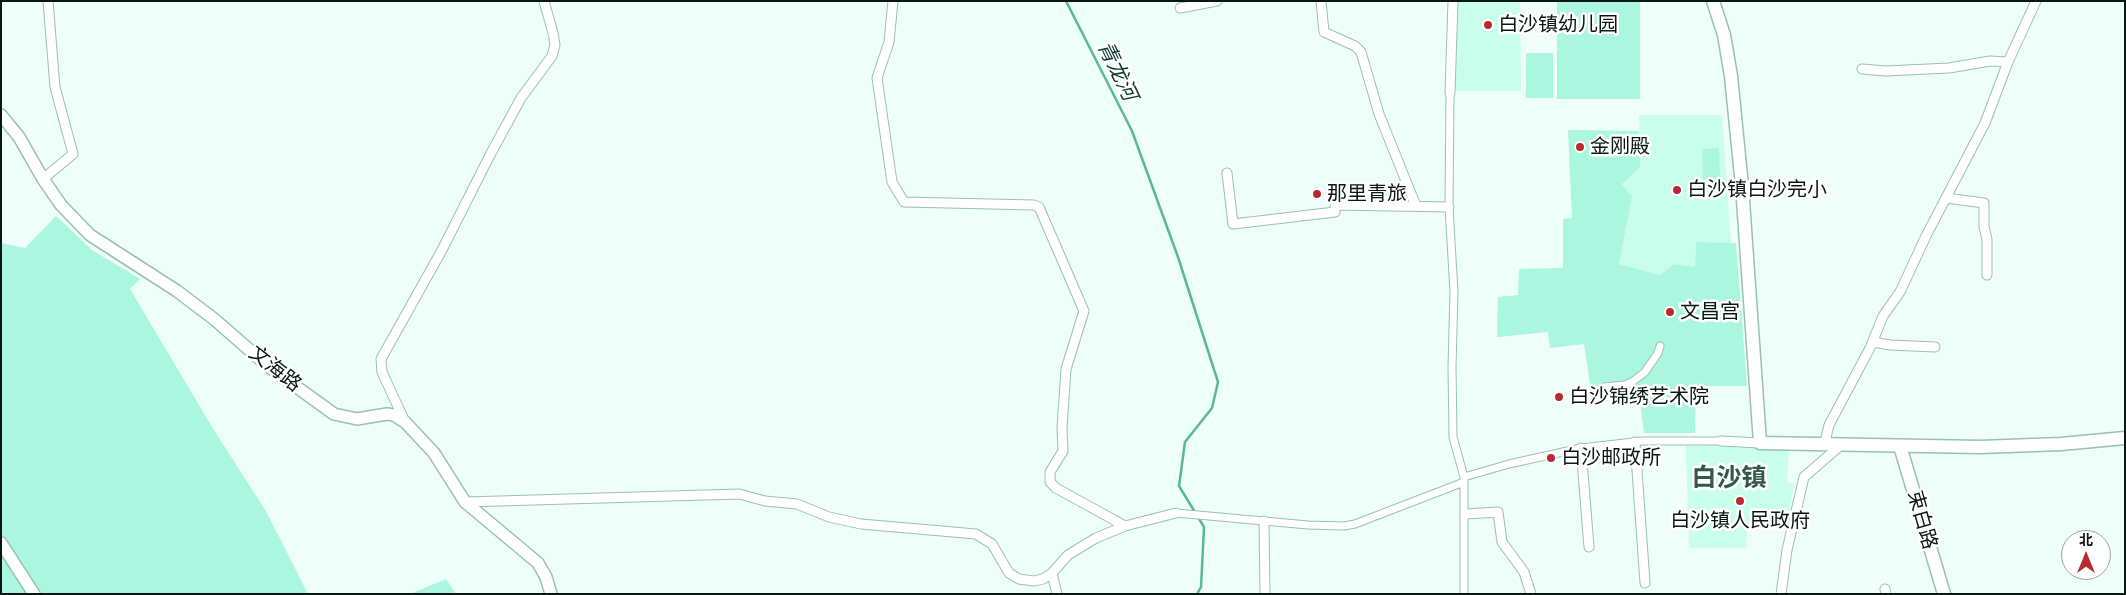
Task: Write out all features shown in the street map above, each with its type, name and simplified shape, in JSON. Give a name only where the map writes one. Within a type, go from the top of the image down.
[{"type":"main road","points":[[1713,1],[1724,35],[1732,85],[1742,186],[1760,443],[1825,442],[1900,446],[2021,446],[2125,438]]},
{"type":"main road","name":"束白路","points":[[1900,446],[1944,594]]},
{"type":"street","points":[[43,179],[73,154],[55,86],[48,1]]},
{"type":"street","points":[[405,422],[382,372],[381,359],[442,250],[521,98],[552,56],[555,45],[554,33],[544,1]]},
{"type":"street","points":[[893,1],[889,42],[876,78],[892,182],[904,202],[1034,205],[1040,207],[1084,312],[1066,369],[1062,428],[1063,451],[1050,472],[1050,482],[1056,488],[1126,526]]},
{"type":"street","points":[[1180,8],[1217,1]]},
{"type":"street","points":[[1321,1],[1324,32],[1355,46],[1361,52],[1379,114],[1416,206]]},
{"type":"street","points":[[1454,1],[1450,93],[1449,207],[1454,292],[1453,437],[1464,480],[1464,594]]},
{"type":"street","points":[[1825,442],[1829,425],[1873,342],[1884,316],[1900,292],[1985,123],[2008,62],[2036,1]]},
{"type":"street","points":[[1862,69],[1886,71],[1949,68],[1990,61],[2008,62]]},
{"type":"street","name":"文海路","points":[[1,115],[19,137],[43,179],[61,205],[90,235],[214,319],[269,367],[334,414],[357,419],[387,414],[397,416],[405,422],[434,453],[465,502],[538,563],[546,577],[551,594]]},
{"type":"street","points":[[1227,173],[1233,224],[1335,212],[1334,205],[1449,207]]},
{"type":"street","points":[[1946,198],[1984,203],[1987,275]]},
{"type":"street","points":[[1873,342],[1890,345],[1935,347]]},
{"type":"street","points":[[1604,387],[1625,386],[1632,382],[1644,372],[1660,346]]},
{"type":"street","points":[[465,502],[739,494],[772,502],[797,504],[829,517],[861,524],[976,534],[992,544],[1009,573],[1014,577],[1034,580],[1043,579],[1052,573],[1068,555],[1096,538],[1126,526],[1176,513],[1308,525],[1356,524],[1464,480],[1518,462],[1581,448],[1635,442],[1721,441],[1760,443]]},
{"type":"street","points":[[1635,442],[1645,583]]},
{"type":"street","points":[[1781,594],[1787,550],[1804,477],[1843,443]]},
{"type":"street","points":[[1581,448],[1588,547]]},
{"type":"street","points":[[1465,514],[1498,512],[1502,542],[1524,572],[1532,594]]},
{"type":"street","points":[[1264,521],[1265,594]]},
{"type":"street","points":[[1,543],[34,594]]},
{"type":"street","points":[[1052,573],[1057,594]]},
{"type":"shaded area","name":"白沙镇幼儿园","points":[[1455,1],[1520,1],[1521,91],[1453,91],[1457,50]]},
{"type":"shaded area","points":[[1557,1],[1640,1],[1640,99],[1557,99]]},
{"type":"shaded area","points":[[1526,53],[1553,53],[1553,98],[1526,98]]},
{"type":"shaded area","name":"白沙镇白沙完小","points":[[1639,115],[1722,115],[1731,243],[1696,242],[1695,267],[1674,264],[1660,275],[1619,264],[1632,197],[1622,184],[1640,167]]},
{"type":"shaded area","points":[[1568,130],[1639,131],[1640,167],[1622,184],[1632,197],[1619,264],[1660,275],[1674,264],[1695,267],[1696,242],[1736,243],[1747,386],[1696,386],[1695,433],[1644,433],[1639,392],[1592,397],[1584,344],[1550,348],[1548,332],[1497,337],[1498,297],[1518,295],[1519,269],[1563,268],[1563,219],[1572,218]]},
{"type":"shaded area","points":[[1719,148],[1720,180],[1703,181],[1702,149]]},
{"type":"shaded area","points":[[56,216],[92,250],[140,279],[130,289],[212,427],[267,513],[308,594],[1,594],[1,243],[25,248]]},
{"type":"shaded area","name":"白沙镇人民政府","points":[[1713,445],[1789,448],[1787,482],[1794,484],[1787,522],[1760,521],[1760,525],[1747,525],[1746,548],[1689,548],[1686,446]]},
{"type":"shaded area","points":[[446,579],[456,594],[410,594]]},
{"type":"waterway","name":"青龙河","points":[[1066,1],[1132,131],[1178,257],[1218,382],[1212,408],[1185,442],[1179,486],[1204,527],[1201,587],[1197,594]]},
{"type":"place","name":"白沙镇幼儿园","points":[[1488,25]]},
{"type":"place","name":"金刚殿","points":[[1580,147]]},
{"type":"place","name":"白沙镇白沙完小","points":[[1677,190]]},
{"type":"place","name":"那里青旅","points":[[1317,194]]},
{"type":"place","name":"文昌宫","points":[[1670,312]]},
{"type":"place","name":"白沙锦绣艺术院","points":[[1559,397]]},
{"type":"place","name":"白沙邮政所","points":[[1551,458]]},
{"type":"place","name":"白沙镇人民政府","points":[[1740,501]]},
{"type":"district","name":"白沙镇","points":[[1729,478]]}]
